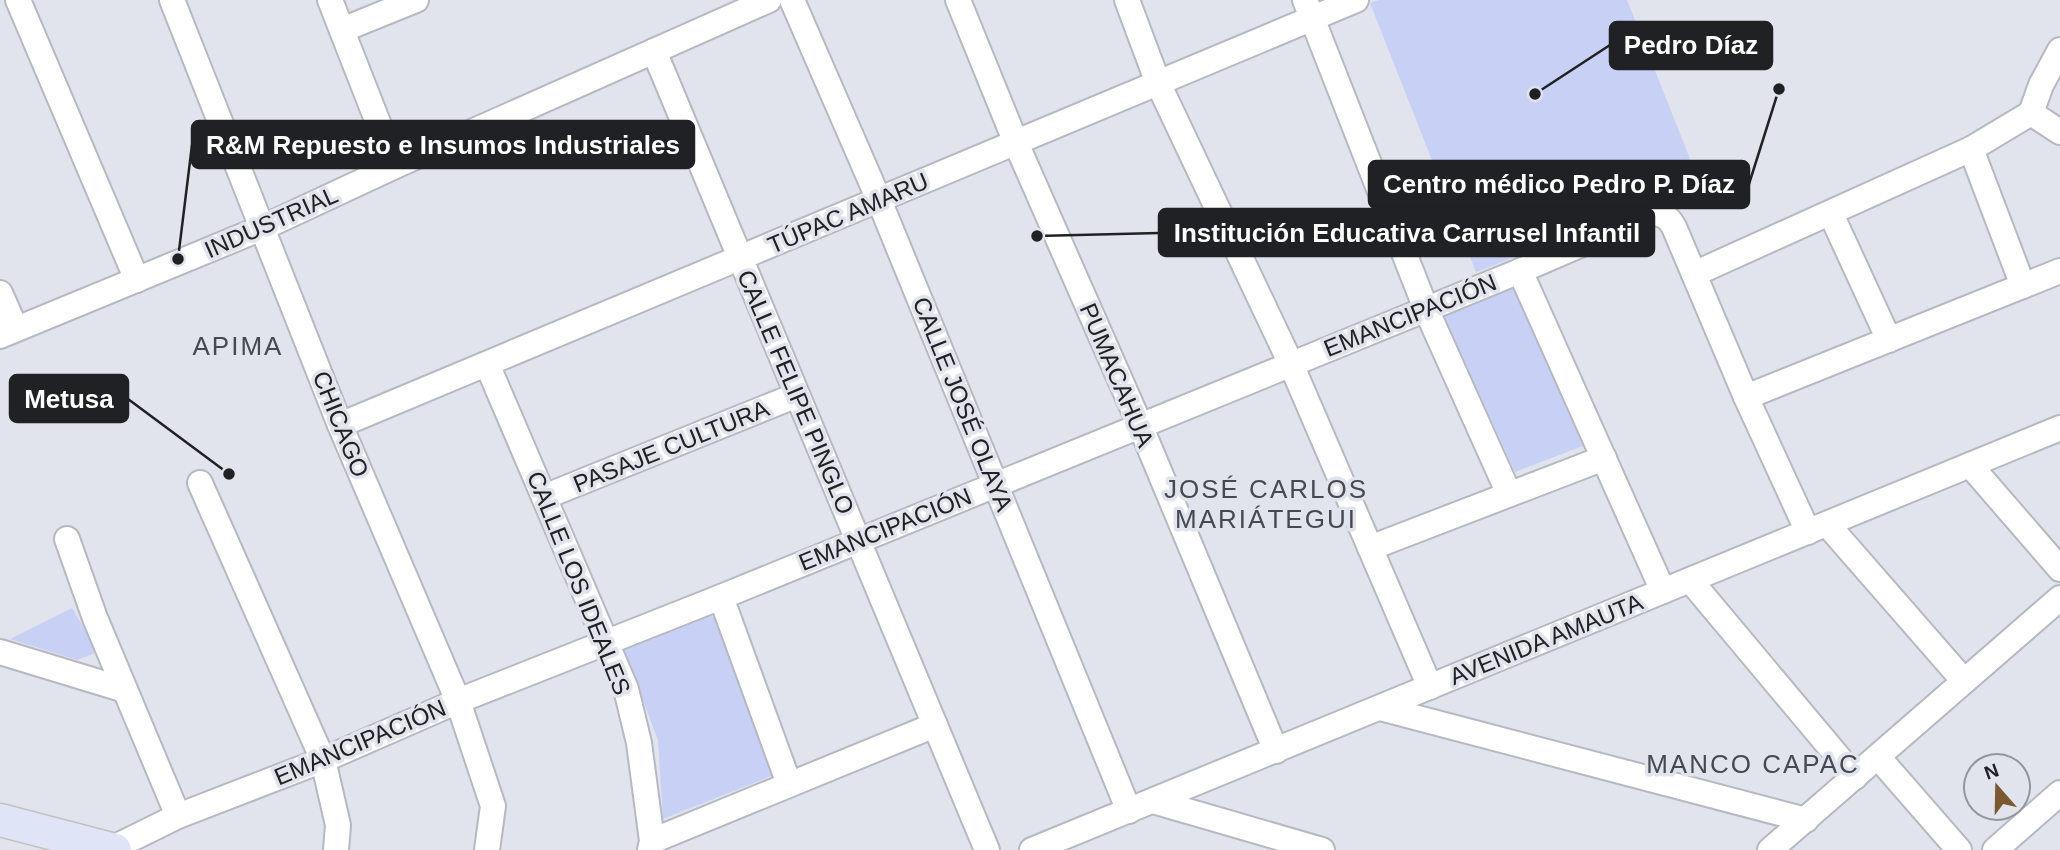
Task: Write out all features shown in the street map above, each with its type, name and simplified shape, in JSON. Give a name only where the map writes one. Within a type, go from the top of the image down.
[{"type":"main road","points":[[0,820],[113,849]]},
{"type":"street","name":"CHICAGO","points":[[173,0],[340,425],[458,701],[493,806],[487,850]]},
{"type":"street","points":[[330,0],[395,166]]},
{"type":"street","points":[[342,30],[416,0]]},
{"type":"street","name":"INDUSTRIAL","points":[[8,333],[262,228],[653,51],[744,5],[768,0]]},
{"type":"street","name":"CALLE JOSÉ OLAYA","points":[[792,0],[878,200],[1129,811]]},
{"type":"street","name":"PUMACAHUA","points":[[958,0],[1016,143],[1140,425],[1276,751]]},
{"type":"street","points":[[1127,0],[1158,83],[1291,364],[1430,687]]},
{"type":"street","name":"TÚPAC AMARU","points":[[340,425],[1158,83],[1309,9],[1356,0]]},
{"type":"street","points":[[15,3],[138,280]]},
{"type":"street","points":[[1309,9],[1426,309],[1508,494]]},
{"type":"street","points":[[1964,681],[1818,528],[1746,397],[1694,274],[1971,149],[2031,113],[2041,85],[2060,50]]},
{"type":"street","name":"CALLE FELIPE PINGLO","points":[[653,51],[987,850]]},
{"type":"street","points":[[2031,113],[2060,132]]},
{"type":"street","points":[[1971,149],[2023,286]]},
{"type":"street","name":"EMANCIPACIÓN","points":[[113,849],[178,816],[323,760],[458,701],[721,597],[1520,271],[1647,216],[1661,214],[1669,219],[1694,274]]},
{"type":"street","points":[[1831,214],[1889,340]]},
{"type":"street","points":[[1520,271],[1664,591]]},
{"type":"street","points":[[1746,397],[2060,271]]},
{"type":"street","points":[[0,293],[8,333]]},
{"type":"street","name":"CALLE LOS IDEALES","points":[[488,364],[626,689],[639,743],[651,845]]},
{"type":"street","name":"PASAJE CULTURA","points":[[544,497],[797,395]]},
{"type":"street","name":"AVENIDA AMAUTA","points":[[1032,850],[2060,428]]},
{"type":"street","points":[[1370,548],[1604,458]]},
{"type":"street","points":[[1970,465],[2060,569]]},
{"type":"street","points":[[200,483],[323,760],[338,825],[337,850]]},
{"type":"street","points":[[67,539],[95,618],[178,816]]},
{"type":"street","points":[[1690,580],[1855,777]]},
{"type":"street","points":[[721,597],[789,784]]},
{"type":"street","points":[[1770,850],[2060,598]]},
{"type":"street","points":[[0,652],[125,690]]},
{"type":"street","points":[[1380,708],[1806,820]]},
{"type":"street","points":[[651,845],[789,784],[935,725]]},
{"type":"street","points":[[1878,757],[1959,850]]},
{"type":"street","points":[[1995,850],[2060,793]]},
{"type":"street","points":[[1153,801],[1322,850]]},
{"type":"shaded area","points":[[1379,0],[1627,0],[1700,184],[1476,272],[1370,3]]},
{"type":"shaded area","points":[[1513,285],[1583,446],[1515,472],[1441,310]]},
{"type":"shaded area","points":[[72,608],[98,652],[77,660],[10,639]]},
{"type":"shaded area","points":[[711,616],[722,622],[774,775],[663,819],[658,740],[624,650]]},
{"type":"place","name":"Centro médico Pedro P. Díaz","points":[[1779,89]]},
{"type":"place","name":"Pedro Díaz","points":[[1535,94]]},
{"type":"place","name":"Institución Educativa Carrusel Infantil","points":[[1037,236]]},
{"type":"place","name":"R&M Repuesto e Insumos Industriales","points":[[178,259]]},
{"type":"place","name":"Metusa","points":[[229,474]]},
{"type":"district","name":"APIMA","points":[[238,346]]},
{"type":"district","name":"JOSÉ CARLOS MARIÁTEGUI","points":[[1266,504]]},
{"type":"district","name":"MANCO CAPAC","points":[[1753,764]]}]
